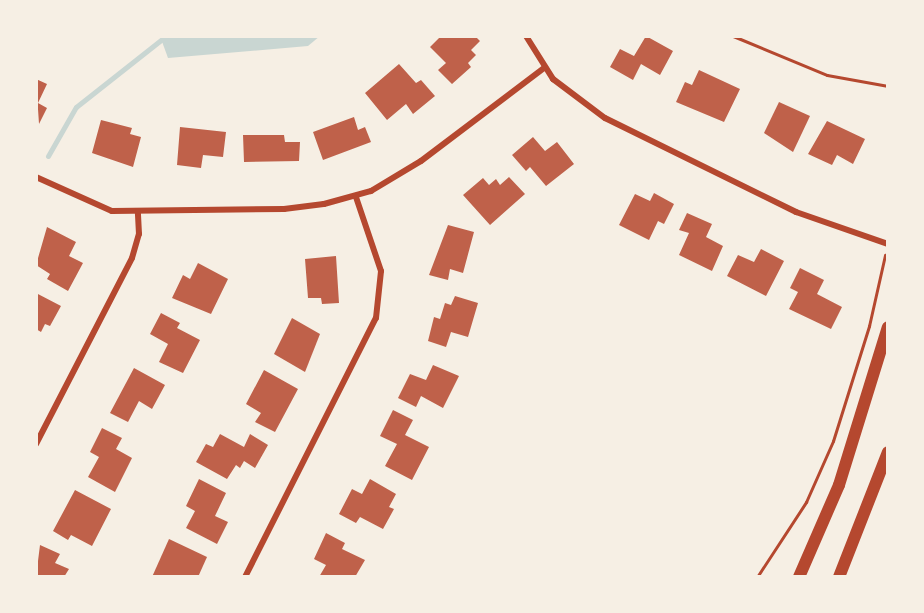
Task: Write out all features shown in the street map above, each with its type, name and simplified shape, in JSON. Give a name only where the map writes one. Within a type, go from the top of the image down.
[{"type":"main road","points":[[799,577],[839,485],[888,327]]},
{"type":"main road","points":[[839,577],[888,452]]},
{"type":"street","points":[[526,36],[543,68],[574,98],[614,123],[796,212],[888,244]]},
{"type":"street","points":[[36,177],[94,206],[138,212],[284,209],[356,197],[421,161],[543,68]]},
{"type":"street","points":[[245,577],[369,340],[376,318],[381,271],[356,197]]},
{"type":"street","points":[[36,444],[132,258],[139,234],[138,212]]},
{"type":"path","points":[[733,36],[827,75],[888,86]]},
{"type":"path","points":[[757,577],[806,502],[833,441],[882,270]]},
{"type":"shaded area","points":[[160,36],[320,36],[308,46],[168,58]]},
{"type":"building","points":[[441,36],[475,36],[480,41],[471,50],[476,55],[468,63],[471,67],[452,84],[438,70],[446,63],[430,47]]},
{"type":"building","points":[[646,36],[673,51],[660,75],[641,64],[633,80],[610,67],[620,49],[634,56]]},
{"type":"building","points":[[399,64],[416,83],[421,80],[435,96],[413,114],[406,104],[387,120],[365,93]]},
{"type":"building","points":[[699,70],[740,89],[724,122],[676,102],[685,82],[692,85]]},
{"type":"building","points":[[36,79],[47,84],[38,103],[47,108],[39,124]]},
{"type":"building","points":[[779,102],[810,116],[793,152],[764,133]]},
{"type":"building","points":[[354,117],[358,130],[365,127],[371,142],[323,160],[313,132]]},
{"type":"building","points":[[101,120],[132,128],[130,134],[141,137],[133,167],[92,153]]},
{"type":"building","points":[[827,121],[865,139],[853,164],[837,155],[832,165],[808,154]]},
{"type":"building","points":[[180,127],[226,132],[223,157],[203,155],[201,168],[177,165]]},
{"type":"building","points":[[243,135],[284,135],[285,142],[300,142],[299,161],[244,162]]},
{"type":"building","points":[[533,137],[545,151],[557,142],[574,164],[546,186],[530,167],[526,171],[512,155]]},
{"type":"building","points":[[509,177],[525,194],[490,225],[463,195],[483,178],[489,185],[496,179],[500,185]]},
{"type":"building","points":[[654,193],[674,204],[664,224],[658,221],[649,240],[619,225],[635,194],[650,201]]},
{"type":"building","points":[[687,213],[712,224],[706,237],[723,246],[712,271],[679,255],[689,233],[679,230]]},
{"type":"building","points":[[448,225],[474,232],[463,273],[450,269],[448,280],[429,275]]},
{"type":"building","points":[[47,227],[76,242],[69,256],[83,263],[68,291],[47,279],[50,274],[36,265]]},
{"type":"building","points":[[761,249],[784,261],[766,296],[727,276],[738,255],[754,262]]},
{"type":"building","points":[[336,256],[339,303],[322,304],[321,298],[308,298],[305,259]]},
{"type":"building","points":[[198,263],[228,279],[211,314],[172,298],[183,275],[190,279]]},
{"type":"building","points":[[800,268],[824,280],[817,294],[842,307],[831,329],[789,309],[798,292],[790,288]]},
{"type":"building","points":[[36,293],[61,306],[50,326],[45,324],[41,332],[36,329]]},
{"type":"building","points":[[455,296],[478,303],[468,337],[451,332],[446,347],[428,341],[434,317],[440,319],[445,303],[451,305]]},
{"type":"building","points":[[161,313],[180,323],[177,328],[200,340],[183,373],[159,362],[168,344],[150,334]]},
{"type":"building","points":[[292,318],[320,334],[305,372],[274,354]]},
{"type":"building","points":[[433,365],[459,376],[443,408],[421,396],[416,407],[398,398],[410,374],[426,380]]},
{"type":"building","points":[[134,368],[165,385],[152,409],[139,401],[128,422],[110,413]]},
{"type":"building","points":[[264,370],[298,389],[275,432],[255,422],[261,413],[246,404]]},
{"type":"building","points":[[393,410],[413,420],[405,435],[429,447],[412,480],[385,466],[397,444],[380,436]]},
{"type":"building","points":[[102,428],[122,438],[116,449],[132,458],[115,492],[88,477],[99,457],[90,452]]},
{"type":"building","points":[[220,434],[244,447],[250,434],[268,445],[255,468],[244,461],[240,468],[236,465],[227,479],[196,462],[206,444],[213,447]]},
{"type":"building","points":[[199,479],[226,493],[215,516],[228,522],[217,544],[186,528],[195,511],[186,506]]},
{"type":"building","points":[[370,479],[396,494],[389,507],[394,509],[383,529],[360,517],[356,523],[339,514],[352,489],[362,494]]},
{"type":"building","points":[[75,490],[111,509],[92,546],[71,535],[68,540],[53,531]]},
{"type":"building","points":[[326,533],[345,543],[342,549],[365,560],[355,577],[319,577],[326,565],[314,559]]},
{"type":"building","points":[[169,539],[207,557],[198,577],[152,577]]},
{"type":"building","points":[[40,545],[60,554],[55,563],[69,569],[64,577],[36,577]]},
{"type":"waterway","points":[[48,156],[76,107],[166,36]]}]
